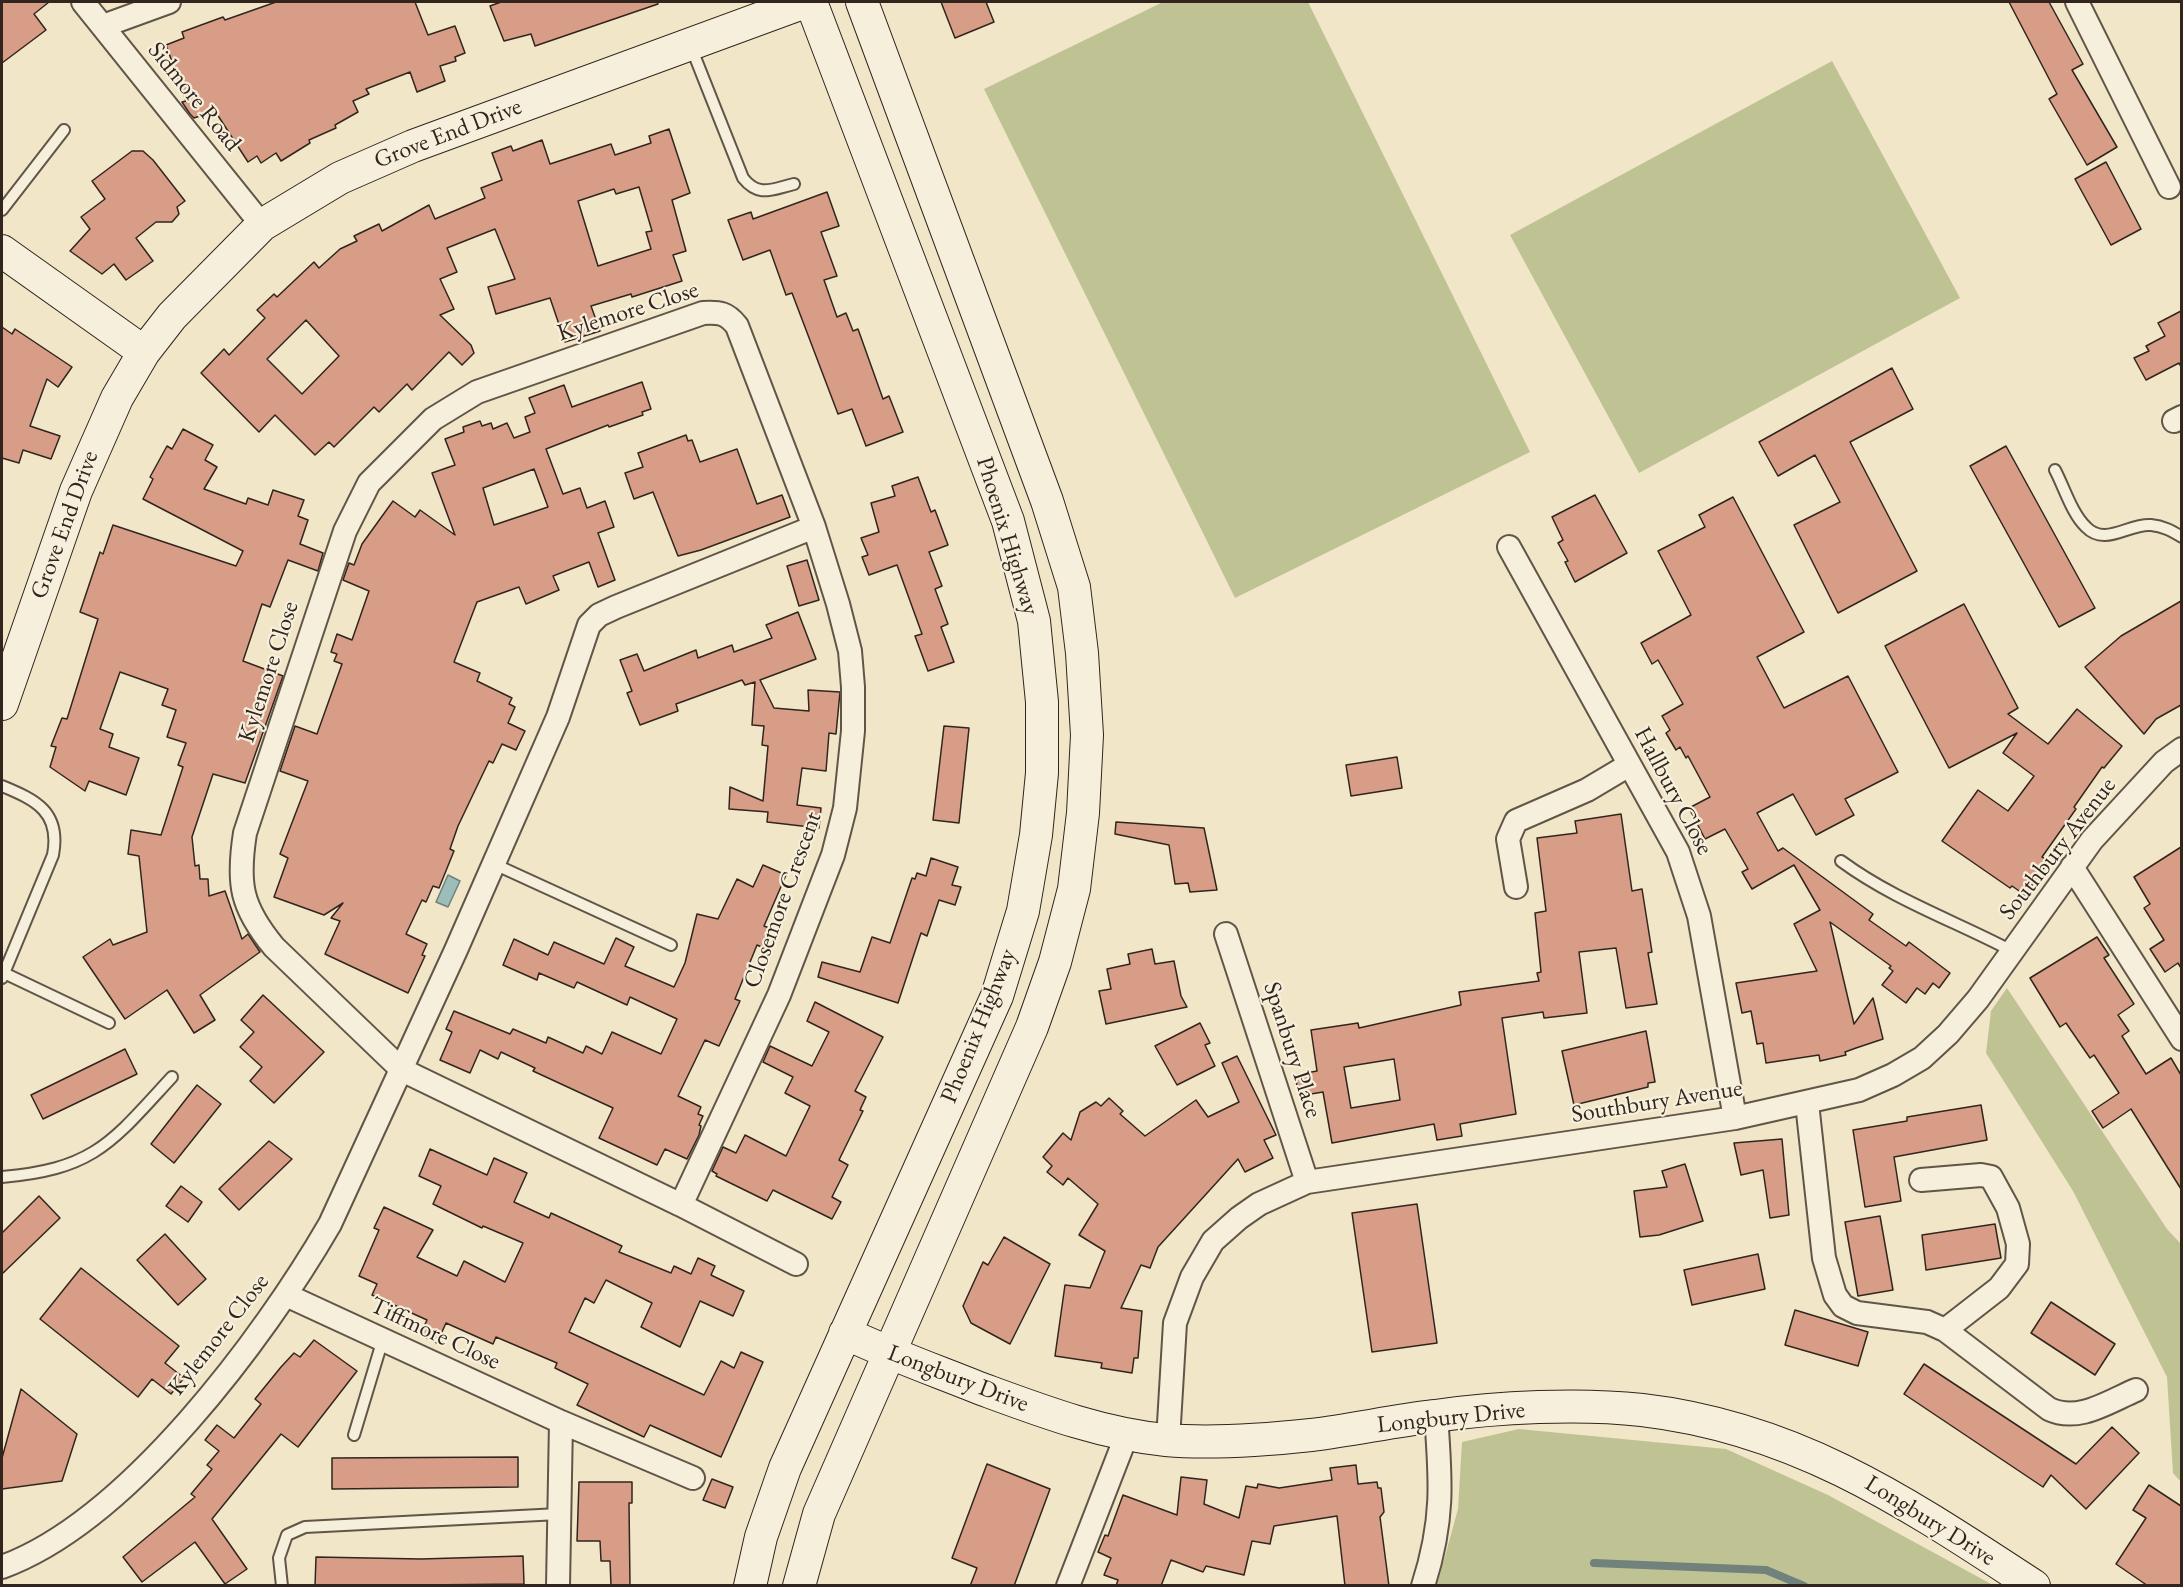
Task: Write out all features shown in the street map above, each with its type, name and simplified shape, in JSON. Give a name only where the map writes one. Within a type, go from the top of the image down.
[{"type":"main road","name":"Grove End Drive","points":[[2,704],[93,448],[144,352],[200,285],[262,225],[300,200],[378,160],[805,2]]},
{"type":"main road","name":"Phoenix Highway","points":[[750,1586],[762,1537],[785,1468],[997,996],[1023,911],[1036,835],[1042,773],[1042,702],[1034,621],[1008,521],[811,2]]},
{"type":"main road","name":"Phoenix Highway","points":[[799,1586],[819,1514],[1032,1028],[1055,962],[1074,889],[1083,813],[1087,735],[1082,653],[1074,587],[1047,501],[862,2]]},
{"type":"main road","points":[[2,251],[144,352]]},
{"type":"main road","name":"Longbury Drive","points":[[845,1332],[890,1354],[1032,1408],[1127,1434],[1168,1440],[1237,1440],[1309,1435],[1436,1415],[1586,1407],[1642,1410],[1703,1420],[1809,1453],[1858,1476],[1919,1511],[2034,1586]]},
{"type":"street","name":"Sidmore Road","points":[[83,2],[262,225]]},
{"type":"street","points":[[103,26],[169,2]]},
{"type":"street","points":[[2078,2],[2169,188]]},
{"type":"street","name":"Kylemore Close","points":[[2,1567],[54,1542],[78,1527],[119,1492],[215,1389],[286,1295],[330,1224],[402,1070],[558,717],[589,625],[599,615],[616,607],[814,527],[737,326],[729,316],[720,312],[703,312],[477,392],[433,418],[369,483],[345,531],[245,833],[240,864],[245,904],[262,934],[402,1070]]},
{"type":"street","name":"Closemore Crescent","points":[[681,1205],[779,995],[833,855],[845,808],[853,730],[854,687],[850,651],[814,527]]},
{"type":"street","name":"Hallbury Close","points":[[1509,547],[1629,765],[1667,828],[1689,882],[1699,916],[1735,1118]]},
{"type":"street","name":"Southbury Avenue","points":[[1168,1440],[1175,1323],[1192,1277],[1213,1241],[1259,1204],[1307,1182],[1735,1118],[1859,1090],[1922,1058],[1948,1034],[2012,951],[2072,867],[2122,806],[2164,762],[2181,749]]},
{"type":"street","points":[[1516,887],[1508,839],[1516,821],[1587,790],[1629,765]]},
{"type":"street","points":[[2072,867],[2181,1039]]},
{"type":"street","name":"Spanbury Place","points":[[1226,934],[1307,1182]]},
{"type":"street","points":[[402,1070],[681,1205],[796,1264]]},
{"type":"street","points":[[1807,1103],[1824,1258],[1835,1295],[1843,1306],[1857,1313],[1927,1322],[1945,1330],[2049,1409],[2061,1415],[2075,1415],[2136,1390]]},
{"type":"street","points":[[1921,1180],[1981,1175],[1991,1177],[1998,1185],[2008,1208],[2018,1244],[2017,1264],[2010,1277],[1945,1330]]},
{"type":"street","name":"Tiffmore Close","points":[[286,1295],[561,1422],[693,1478]]},
{"type":"street","points":[[1423,1586],[1440,1522],[1441,1482],[1436,1415]]},
{"type":"street","points":[[558,1586],[561,1422]]},
{"type":"street","points":[[1068,1586],[1127,1434]]},
{"type":"lane","points":[[690,44],[743,178],[751,188],[759,191],[794,184]]},
{"type":"lane","points":[[2,210],[64,130]]},
{"type":"lane","points":[[2055,470],[2084,526],[2093,534],[2111,535],[2136,526],[2151,525],[2169,529],[2181,537]]},
{"type":"lane","points":[[2,786],[37,802],[48,815],[56,840],[53,855],[3,976],[109,1023]]},
{"type":"lane","points":[[1841,861],[1867,880],[1899,898],[1968,928],[2012,951]]},
{"type":"lane","points":[[494,864],[671,945]]},
{"type":"lane","points":[[2,1177],[52,1170],[94,1154],[119,1135],[172,1077]]},
{"type":"lane","points":[[354,1435],[383,1340]]},
{"type":"lane","points":[[282,1586],[279,1558],[287,1535],[305,1527],[559,1514]]},
{"type":"green space","points":[[1163,2],[1308,2],[1530,452],[1235,598],[984,89]]},
{"type":"green space","points":[[1832,61],[1960,298],[1639,473],[1510,235]]},
{"type":"green space","points":[[2007,988],[2167,1229],[2181,1244],[2181,1482],[2173,1473],[2167,1377],[2073,1191],[1986,1053],[1991,1011]]},
{"type":"green space","points":[[1519,1429],[1726,1449],[1828,1495],[1993,1585],[1437,1585],[1458,1509],[1462,1442]]},
{"type":"water","points":[[448,875],[460,881],[448,907],[436,902]]},
{"type":"building","points":[[2,2],[49,2],[34,14],[46,30],[2,63]]},
{"type":"building","points":[[276,2],[415,2],[428,35],[455,26],[465,53],[455,57],[456,61],[440,66],[445,81],[417,92],[410,72],[366,89],[369,94],[353,101],[358,112],[335,125],[336,128],[309,140],[310,143],[281,161],[276,153],[261,163],[257,156],[248,162],[215,111],[194,118],[190,114],[182,102],[186,101],[166,45],[184,38],[182,32],[223,17],[225,20]]},
{"type":"building","points":[[501,2],[657,2],[658,4],[535,46],[531,34],[504,41],[490,6]]},
{"type":"building","points":[[941,2],[986,2],[994,22],[955,38]]},
{"type":"building","points":[[2009,2],[2049,2],[2083,64],[2072,70],[2117,147],[2087,165],[2049,99],[2057,94]]},
{"type":"building","points":[[669,129],[690,193],[672,200],[686,251],[673,255],[682,281],[632,297],[631,294],[591,306],[600,331],[565,342],[550,298],[496,314],[488,287],[515,279],[495,229],[447,248],[457,272],[440,279],[454,309],[440,315],[471,345],[474,353],[462,365],[449,352],[412,390],[407,384],[379,412],[374,407],[334,447],[329,442],[315,455],[275,415],[259,432],[201,373],[224,349],[229,355],[265,318],[257,310],[274,294],[277,297],[314,262],[319,268],[340,249],[357,241],[354,236],[379,224],[382,231],[429,205],[435,219],[485,198],[481,188],[502,180],[492,153],[511,146],[513,151],[542,140],[550,164],[611,144],[615,155],[651,143],[649,136]],"holes":[[[639,187],[652,231],[646,232],[651,249],[598,266],[578,201],[614,189],[616,194]],[[306,320],[339,356],[302,394],[267,359]]]},
{"type":"building","points":[[132,151],[143,151],[153,160],[185,201],[177,207],[179,214],[172,222],[156,222],[136,238],[153,261],[126,280],[114,264],[102,274],[70,251],[90,229],[81,217],[105,199],[92,181]]},
{"type":"building","points":[[2106,162],[2141,229],[2111,245],[2075,179]]},
{"type":"building","points":[[827,192],[839,226],[821,232],[837,276],[824,280],[837,317],[846,313],[853,331],[858,329],[883,399],[889,396],[903,432],[866,446],[852,409],[838,414],[792,293],[786,295],[770,250],[743,260],[728,220],[751,212],[753,219]]},
{"type":"building","points":[[2181,311],[2181,367],[2179,363],[2146,380],[2134,358],[2149,351],[2146,346],[2165,336],[2158,323]]},
{"type":"building","points":[[2,327],[12,334],[15,329],[72,367],[58,387],[47,379],[30,426],[60,436],[51,459],[23,450],[19,463],[2,458]]},
{"type":"building","points":[[1892,368],[1913,409],[1850,442],[1917,571],[1838,613],[1794,525],[1840,502],[1815,455],[1778,476],[1759,442]]},
{"type":"building","points":[[642,382],[651,409],[642,412],[643,415],[609,427],[608,425],[546,449],[563,494],[580,488],[587,508],[605,501],[614,527],[598,533],[615,580],[598,587],[589,562],[553,576],[559,590],[526,604],[519,587],[477,602],[454,662],[480,673],[477,681],[512,698],[509,704],[515,707],[508,723],[525,731],[516,750],[502,744],[493,763],[489,761],[458,826],[450,849],[454,851],[439,888],[433,886],[426,902],[422,900],[406,934],[427,944],[422,955],[425,956],[408,993],[325,954],[340,921],[331,918],[343,903],[324,915],[274,897],[288,858],[280,854],[308,781],[280,771],[295,726],[317,734],[342,664],[334,661],[337,654],[331,652],[337,634],[352,640],[369,591],[343,580],[349,563],[354,565],[362,544],[393,501],[415,517],[420,510],[455,535],[432,473],[455,465],[445,439],[464,432],[463,427],[480,421],[482,426],[491,423],[493,429],[507,423],[514,438],[530,432],[525,417],[535,413],[529,398],[564,385],[572,407]],"holes":[[[534,469],[548,507],[494,525],[483,488]]]},
{"type":"building","points":[[183,429],[213,445],[205,460],[217,467],[204,489],[246,504],[248,498],[268,505],[273,490],[304,500],[298,516],[308,520],[300,544],[323,553],[318,571],[288,560],[270,607],[262,604],[243,661],[283,676],[245,783],[213,774],[192,837],[195,866],[199,865],[200,879],[208,879],[209,896],[225,891],[242,939],[248,934],[260,952],[200,995],[215,1020],[194,1033],[167,990],[125,1019],[83,957],[110,939],[113,945],[147,932],[139,856],[128,854],[131,830],[161,835],[183,767],[178,765],[186,743],[167,737],[176,710],[162,705],[168,689],[120,672],[100,729],[113,734],[109,747],[139,758],[126,795],[89,781],[85,791],[50,767],[56,747],[51,746],[62,718],[67,719],[98,619],[80,612],[100,552],[103,554],[113,525],[236,566],[243,551],[143,499],[153,479],[150,477],[167,446],[172,449]]},
{"type":"building","points":[[686,435],[688,441],[692,440],[700,462],[737,449],[757,504],[782,495],[790,517],[701,550],[678,556],[653,492],[634,499],[625,473],[643,467],[638,453]]},
{"type":"building","points":[[2006,446],[2095,608],[2059,627],[1970,466]]},
{"type":"building","points":[[918,477],[931,512],[935,510],[948,545],[929,552],[942,586],[935,589],[948,624],[941,627],[954,662],[928,671],[915,636],[922,634],[897,565],[869,575],[862,557],[868,555],[861,538],[879,532],[871,503],[895,496],[892,486]]},
{"type":"building","points":[[1595,495],[1627,553],[1575,582],[1565,562],[1568,561],[1558,543],[1563,540],[1552,517]]},
{"type":"building","points":[[1733,497],[1804,632],[1757,657],[1784,708],[1848,676],[1898,772],[1845,799],[1854,815],[1816,835],[1793,794],[1757,813],[1778,851],[1783,848],[1873,914],[1869,920],[1906,946],[1909,942],[1950,973],[1939,988],[1933,983],[1925,994],[1917,988],[1906,1003],[1882,985],[1893,971],[1889,968],[1891,966],[1830,922],[1854,1024],[1873,998],[1883,1039],[1845,1052],[1846,1055],[1820,1061],[1819,1055],[1766,1063],[1763,1043],[1757,1044],[1751,1011],[1742,1013],[1736,983],[1817,971],[1794,924],[1820,910],[1794,865],[1752,889],[1742,872],[1748,869],[1725,829],[1705,839],[1689,808],[1710,797],[1688,756],[1686,758],[1680,747],[1676,750],[1666,733],[1670,730],[1662,716],[1683,704],[1658,660],[1652,664],[1641,643],[1691,615],[1658,551],[1705,527],[1699,515]]},
{"type":"building","points":[[807,560],[819,600],[799,606],[787,566]]},
{"type":"building","points":[[2181,601],[2181,705],[2156,719],[2144,734],[2085,667],[2121,636]]},
{"type":"building","points":[[1964,604],[2018,708],[2008,714],[2048,744],[2077,709],[2122,746],[2104,768],[2102,767],[2074,807],[2076,809],[2042,857],[2049,861],[2025,895],[2012,886],[2010,888],[1942,841],[1978,790],[2008,811],[2034,776],[2003,753],[2017,733],[1949,768],[1885,646]]},
{"type":"building","points":[[798,612],[816,659],[760,680],[774,708],[809,711],[808,690],[840,692],[836,734],[829,733],[826,771],[802,768],[797,805],[821,808],[819,828],[767,822],[768,812],[729,809],[730,787],[763,801],[768,746],[762,745],[764,726],[752,725],[755,682],[745,685],[742,680],[676,704],[678,711],[640,725],[627,693],[632,691],[620,660],[637,654],[644,671],[696,650],[698,658],[732,645],[734,652],[772,638],[766,625]]},
{"type":"building","points":[[944,726],[969,728],[959,823],[933,820]]},
{"type":"building","points":[[1397,757],[1402,788],[1351,796],[1346,765]]},
{"type":"building","points":[[1621,814],[1632,891],[1642,889],[1652,952],[1648,953],[1657,1004],[1626,1008],[1616,948],[1579,952],[1587,1013],[1544,1018],[1543,1012],[1502,1018],[1516,1114],[1460,1124],[1462,1136],[1437,1140],[1434,1124],[1332,1143],[1323,1092],[1299,1096],[1295,1075],[1317,1071],[1311,1030],[1358,1023],[1359,1028],[1461,1005],[1459,992],[1539,981],[1537,973],[1541,972],[1535,913],[1546,911],[1537,838],[1577,833],[1575,821]],"holes":[[[1394,1059],[1400,1100],[1351,1108],[1344,1067]]]},
{"type":"building","points":[[1116,822],[1204,828],[1217,890],[1190,892],[1188,883],[1175,884],[1169,845],[1115,834]]},
{"type":"building","points":[[2181,847],[2181,968],[2178,963],[2165,972],[2150,949],[2164,940],[2144,908],[2150,904],[2134,877]]},
{"type":"building","points":[[931,858],[958,867],[952,885],[961,887],[955,905],[939,900],[927,936],[921,933],[898,1003],[818,977],[822,962],[860,972],[872,937],[890,943],[912,878],[915,879],[917,873],[926,876]]},
{"type":"building","points":[[763,865],[786,875],[764,926],[774,930],[766,949],[757,945],[735,999],[740,1001],[719,1046],[705,1040],[678,1096],[701,1107],[698,1114],[703,1116],[699,1125],[701,1126],[699,1135],[687,1159],[665,1149],[657,1165],[599,1138],[613,1108],[533,1071],[535,1068],[501,1052],[498,1059],[480,1050],[470,1073],[440,1060],[452,1032],[446,1029],[454,1011],[510,1034],[513,1029],[546,1043],[548,1037],[583,1053],[586,1046],[602,1054],[612,1032],[661,1054],[677,1019],[630,997],[627,1005],[577,982],[574,988],[539,973],[537,980],[503,965],[514,939],[548,955],[554,942],[604,964],[616,938],[634,947],[625,966],[674,987],[685,963],[697,914],[718,919],[737,879],[753,887]]},
{"type":"building","points":[[2097,937],[2109,955],[2104,958],[2134,1004],[2118,1015],[2129,1031],[2122,1036],[2146,1074],[2171,1058],[2181,1075],[2181,1189],[2131,1109],[2103,1128],[2092,1111],[2119,1093],[2094,1055],[2090,1058],[2066,1023],[2060,1027],[2030,978]]},
{"type":"building","points":[[1152,949],[1155,964],[1174,961],[1181,996],[1187,1007],[1106,1024],[1099,991],[1111,989],[1107,969],[1130,964],[1128,954]]},
{"type":"building","points":[[263,995],[324,1052],[274,1103],[250,1081],[262,1067],[240,1047],[254,1032],[241,1020]]},
{"type":"building","points":[[815,1002],[883,1037],[855,1091],[866,1097],[860,1110],[863,1111],[839,1160],[848,1165],[832,1197],[841,1202],[832,1219],[773,1190],[767,1201],[716,1176],[717,1174],[712,1171],[723,1147],[736,1153],[745,1135],[786,1156],[810,1106],[785,1093],[793,1077],[763,1062],[770,1046],[812,1066],[829,1032],[807,1021]]},
{"type":"building","points":[[1200,1023],[1210,1043],[1205,1045],[1215,1066],[1177,1085],[1155,1046]]},
{"type":"building","points":[[1646,1031],[1655,1082],[1648,1083],[1648,1087],[1574,1105],[1562,1051]]},
{"type":"building","points":[[125,1049],[137,1074],[43,1119],[31,1095]]},
{"type":"building","points":[[1237,1056],[1276,1135],[1264,1140],[1273,1158],[1245,1172],[1238,1159],[1158,1247],[1150,1268],[1141,1265],[1121,1308],[1142,1311],[1138,1358],[1134,1358],[1132,1373],[1101,1368],[1102,1363],[1055,1356],[1065,1285],[1090,1288],[1105,1251],[1079,1235],[1098,1204],[1068,1178],[1063,1185],[1047,1172],[1052,1166],[1043,1157],[1063,1133],[1071,1140],[1080,1112],[1096,1102],[1101,1106],[1109,1098],[1123,1111],[1120,1114],[1145,1136],[1196,1100],[1208,1117],[1239,1102],[1222,1063]]},
{"type":"building","points":[[197,1085],[221,1104],[174,1163],[151,1144]]},
{"type":"building","points":[[1981,1105],[1987,1140],[1894,1157],[1901,1201],[1865,1207],[1853,1130],[1907,1121],[1907,1117]]},
{"type":"building","points":[[1782,1139],[1789,1215],[1770,1218],[1763,1170],[1741,1175],[1734,1143]]},
{"type":"building","points":[[269,1141],[292,1159],[239,1210],[219,1189]]},
{"type":"building","points":[[430,1149],[487,1175],[494,1158],[527,1173],[514,1202],[549,1218],[551,1213],[622,1246],[619,1252],[671,1273],[674,1266],[691,1274],[698,1258],[715,1266],[711,1275],[744,1291],[733,1316],[700,1301],[680,1347],[641,1327],[652,1303],[606,1280],[594,1303],[585,1298],[569,1332],[704,1395],[721,1361],[734,1368],[741,1352],[763,1362],[721,1457],[650,1425],[644,1437],[577,1405],[588,1384],[555,1368],[557,1363],[496,1337],[493,1344],[446,1323],[437,1343],[420,1335],[427,1320],[372,1295],[377,1284],[359,1276],[379,1230],[374,1228],[384,1207],[433,1230],[417,1257],[457,1276],[464,1261],[505,1282],[523,1243],[483,1226],[482,1228],[433,1204],[441,1186],[419,1176]]},
{"type":"building","points":[[1685,1164],[1703,1221],[1659,1235],[1640,1237],[1634,1191],[1667,1187],[1662,1171]]},
{"type":"building","points":[[181,1186],[202,1202],[188,1222],[166,1206]]},
{"type":"building","points":[[39,1196],[60,1218],[2,1274],[2,1233]]},
{"type":"building","points":[[1417,1204],[1437,1343],[1372,1352],[1352,1213]]},
{"type":"building","points":[[1880,1216],[1893,1290],[1858,1296],[1845,1222]]},
{"type":"building","points":[[1995,1224],[2001,1258],[1926,1270],[1922,1235]]},
{"type":"building","points":[[165,1234],[206,1279],[178,1305],[137,1260]]},
{"type":"building","points":[[1004,1237],[1050,1264],[1010,1344],[971,1323],[963,1306],[983,1262],[988,1265]]},
{"type":"building","points":[[1758,1254],[1765,1289],[1692,1305],[1684,1270]]},
{"type":"building","points":[[81,1268],[179,1346],[165,1363],[184,1378],[171,1394],[152,1379],[138,1397],[40,1319]]},
{"type":"building","points":[[2051,1302],[2115,1344],[2095,1375],[2031,1333]]},
{"type":"building","points":[[1795,1310],[1868,1332],[1858,1366],[1785,1345]]},
{"type":"building","points":[[314,1340],[357,1371],[298,1447],[281,1434],[212,1519],[247,1569],[225,1584],[195,1542],[142,1582],[123,1557],[195,1497],[191,1494],[212,1469],[207,1465],[219,1451],[205,1440],[217,1425],[234,1438],[261,1404],[255,1399],[281,1367],[294,1353],[300,1357]]},
{"type":"building","points":[[1924,1364],[2076,1464],[2112,1427],[2139,1453],[2086,1509],[2051,1475],[2043,1487],[1904,1394]]},
{"type":"building","points":[[21,1389],[77,1434],[62,1481],[2,1489],[2,1458]]},
{"type":"building","points":[[518,1457],[518,1487],[332,1489],[332,1458]]},
{"type":"building","points":[[987,1464],[1050,1489],[1014,1586],[970,1586],[977,1568],[952,1558]]},
{"type":"building","points":[[1356,1465],[1358,1484],[1377,1482],[1378,1488],[1381,1488],[1384,1512],[1380,1517],[1389,1586],[1345,1586],[1337,1516],[1274,1526],[1270,1544],[1252,1541],[1244,1575],[1206,1566],[1203,1572],[1171,1560],[1161,1586],[1116,1586],[1118,1580],[1104,1575],[1111,1558],[1098,1552],[1105,1535],[1108,1536],[1123,1495],[1177,1515],[1181,1477],[1207,1480],[1204,1504],[1239,1518],[1246,1486],[1257,1488],[1258,1484],[1279,1488],[1332,1480],[1330,1468]]},
{"type":"building","points":[[712,1479],[733,1487],[725,1508],[703,1500]]},
{"type":"building","points":[[579,1482],[632,1482],[632,1503],[629,1503],[630,1586],[611,1586],[610,1561],[601,1561],[600,1541],[577,1541]]},
{"type":"building","points":[[2149,1485],[2181,1506],[2181,1586],[2148,1586],[2116,1564],[2146,1518],[2133,1510]]},
{"type":"building","points":[[523,1556],[524,1584],[315,1586],[316,1557],[421,1559]]},
{"type":"waterway","points":[[1594,1563],[1766,1570],[1804,1586]]}]
